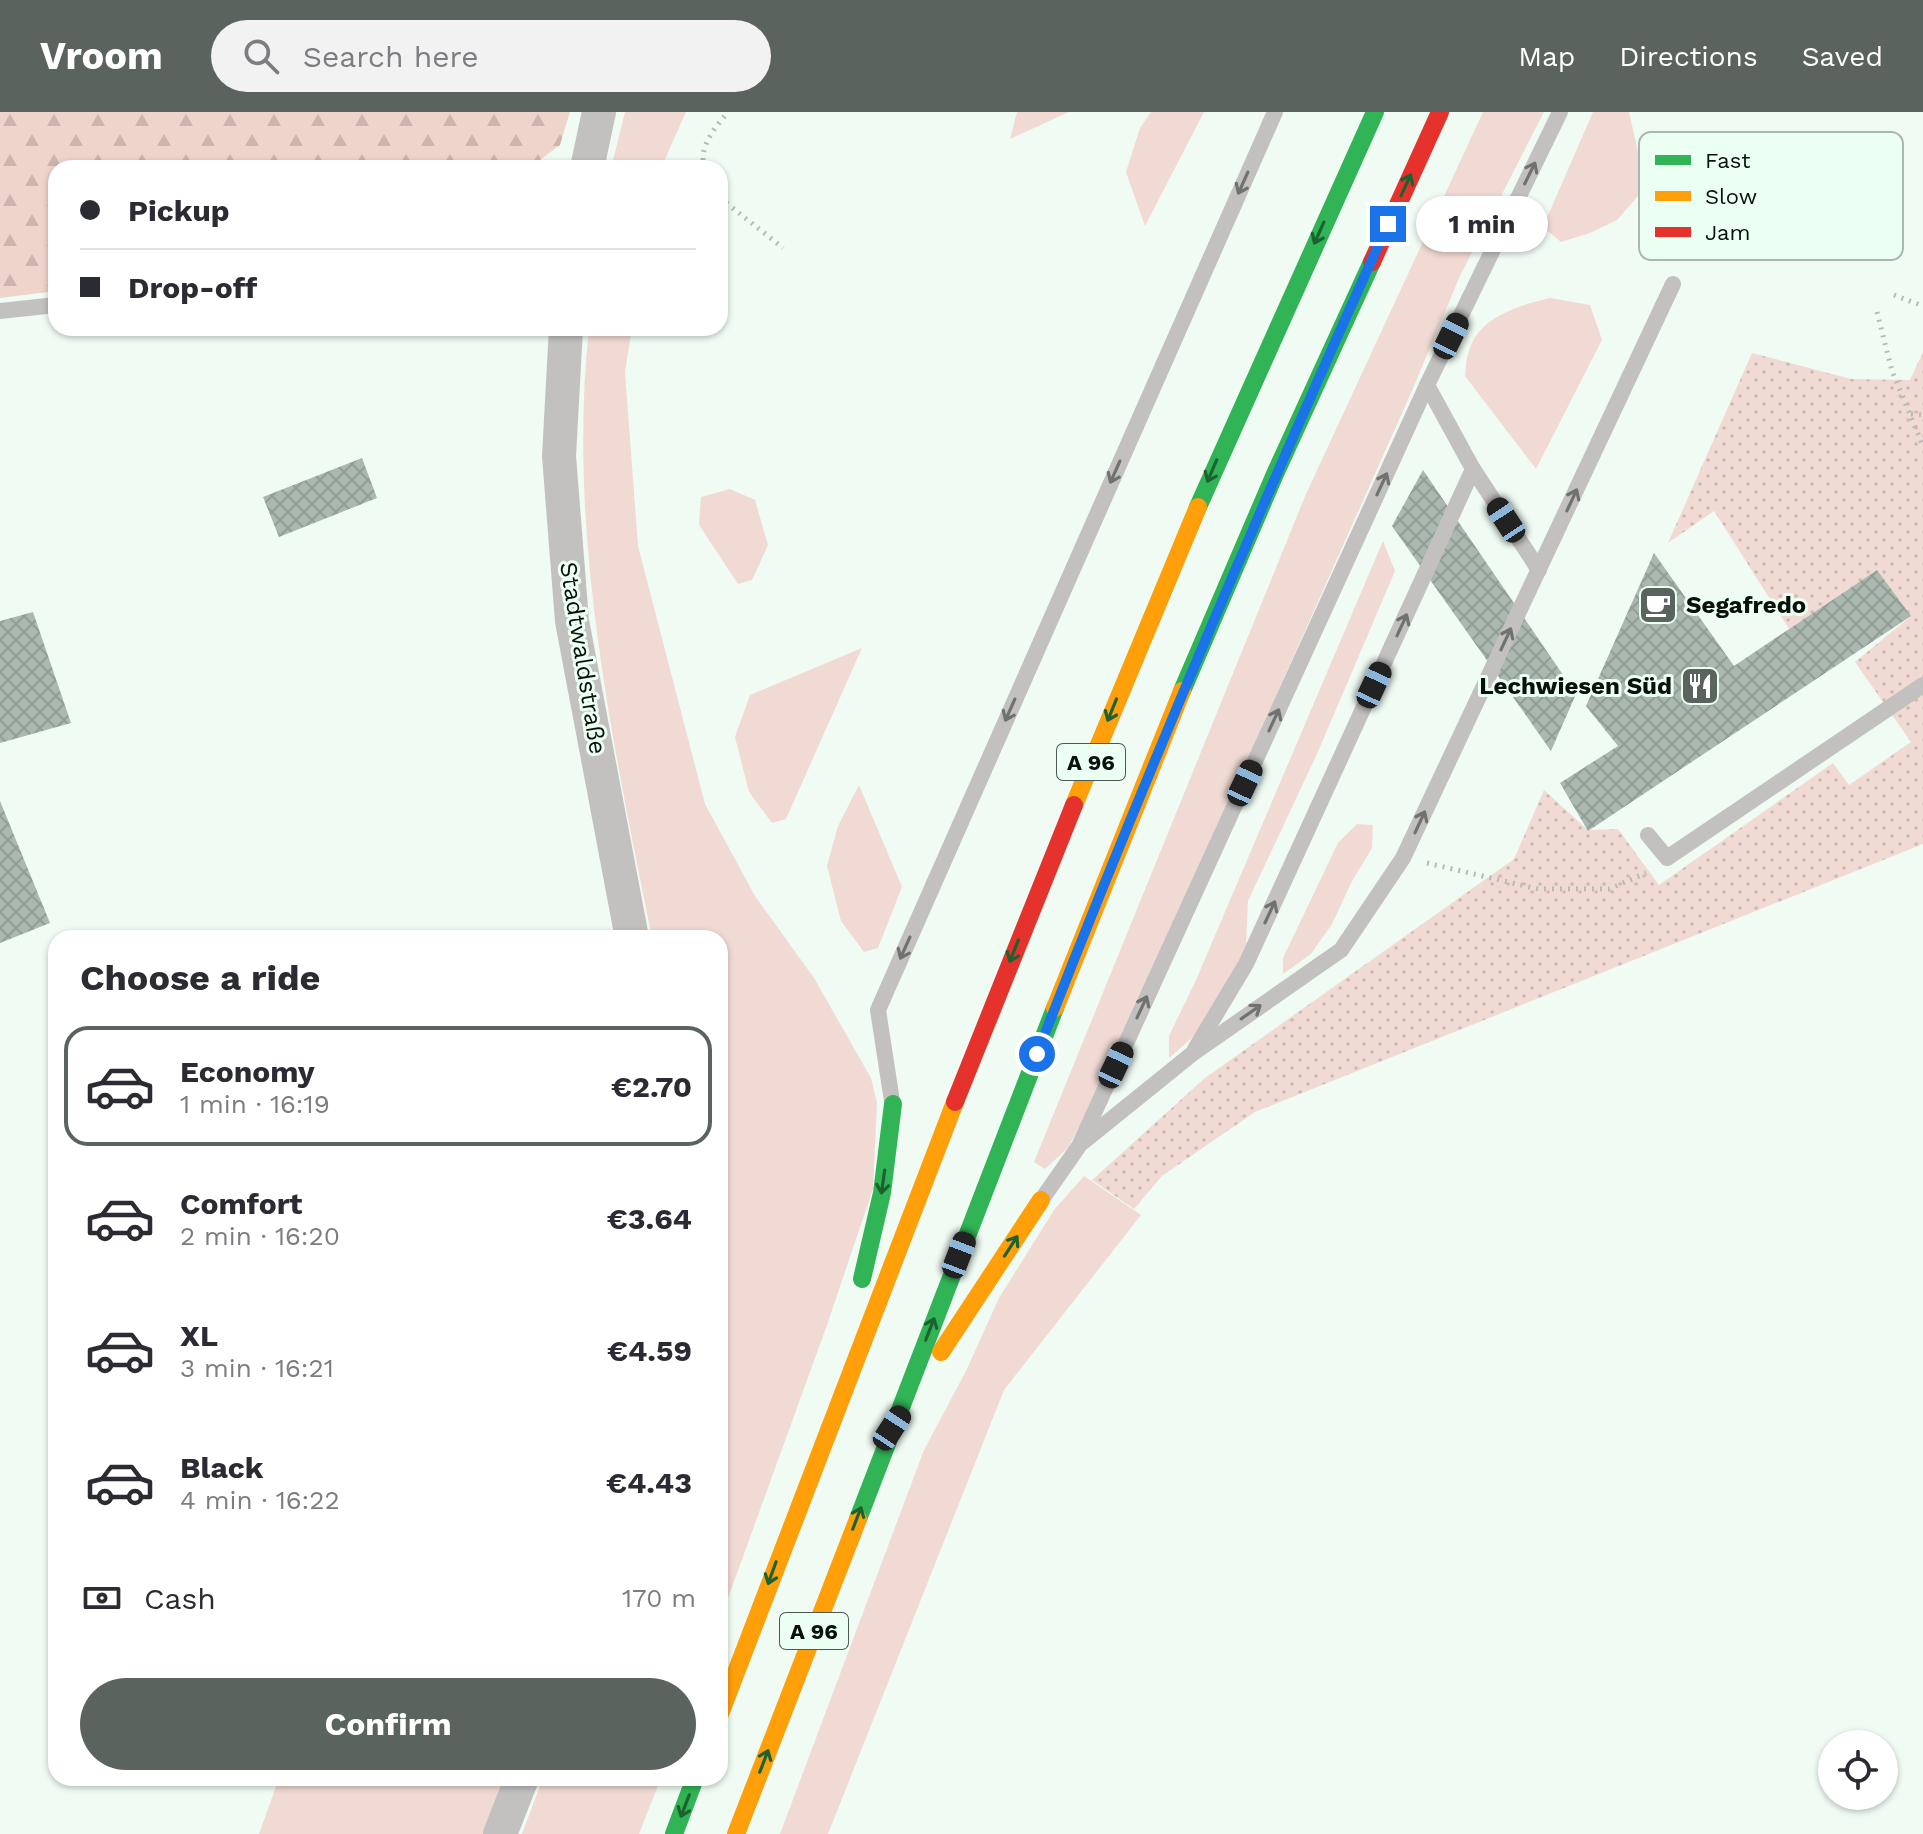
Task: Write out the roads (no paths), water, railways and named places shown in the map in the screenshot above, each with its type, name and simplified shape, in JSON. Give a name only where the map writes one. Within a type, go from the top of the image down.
[{"type":"highway","name":"A 96","points":[[728,1692],[829,1421],[1114,705],[1218,457],[1375,112]]},
{"type":"highway","name":"A 96","points":[[736,1834],[1166,729],[1281,460],[1440,112]]},
{"type":"highway","points":[[829,1421],[882,1193],[893,1104]]},
{"type":"highway","points":[[892,1428],[1041,1200]]},
{"type":"highway","points":[[674,1834],[692,1786]]},
{"type":"street","points":[[589,160],[599,112]]},
{"type":"street","name":"Stadtwaldstraße","points":[[566,336],[559,456],[572,621],[630,930]]},
{"type":"street","points":[[500,1834],[519,1786]]},
{"type":"lane","points":[[893,1104],[878,1010],[1275,112]]},
{"type":"lane","points":[[1041,1200],[1079,1146],[1427,385],[1560,112]]},
{"type":"lane","points":[[1079,1146],[1192,1054],[1341,950],[1403,858],[1673,284]]},
{"type":"lane","points":[[0,311],[48,306]]},
{"type":"lane","points":[[1427,385],[1473,469],[1539,570]]},
{"type":"lane","points":[[1192,1054],[1246,964],[1473,469]]},
{"type":"lane","points":[[1648,835],[1667,858],[1923,685]]},
{"type":"place","name":"Segafredo","points":[[1658,605]]},
{"type":"place","name":"Lechwiesen Süd","points":[[1700,686]]}]
